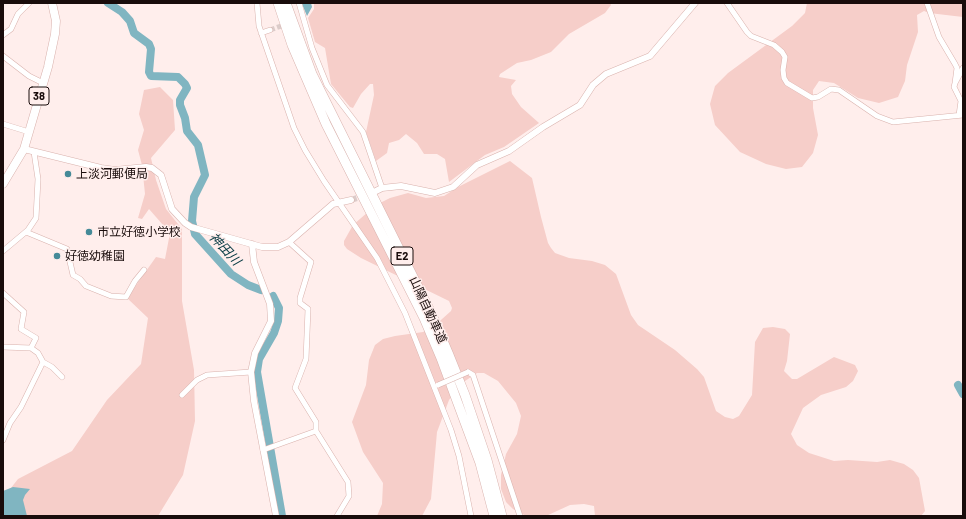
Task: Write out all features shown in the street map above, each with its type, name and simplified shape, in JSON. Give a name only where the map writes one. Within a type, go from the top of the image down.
[{"type":"highway","name":"山陽自動車道","points":[[278,3],[292,45],[326,124],[424,318],[441,358],[480,463],[494,516]]},
{"type":"highway","name":"山陽自動車道","points":[[286,3],[315,80],[432,315],[446,348],[465,395],[503,516]]},
{"type":"main road","name":"38","points":[[3,184],[24,149],[43,83],[55,34],[56,21],[52,3]]},
{"type":"street","points":[[3,35],[11,29],[18,14],[29,3]]},
{"type":"street","points":[[257,3],[261,33],[294,128],[305,150],[377,258],[405,313],[436,385],[459,456],[470,516]]},
{"type":"street","points":[[299,3],[301,19],[327,85],[363,132],[379,190],[401,186],[435,193],[453,187],[476,165],[509,151],[543,127],[576,108],[585,100],[596,82],[606,74],[650,56],[695,3]]},
{"type":"street","points":[[727,3],[751,36],[774,45],[782,52],[785,57],[783,70],[784,78],[787,83],[812,98],[818,97],[831,90],[839,90],[877,116],[893,122],[961,115],[961,101],[954,87],[957,68],[939,37],[927,3]]},
{"type":"street","points":[[261,33],[270,30]]},
{"type":"street","points":[[3,56],[29,76],[43,83]]},
{"type":"street","points":[[955,83],[963,68]]},
{"type":"street","points":[[3,124],[29,132]]},
{"type":"street","points":[[24,149],[101,168],[115,170],[146,167],[156,170],[161,176],[172,209],[178,217],[191,227],[268,248],[278,247],[289,242],[321,214],[339,202],[351,200]]},
{"type":"street","points":[[3,251],[26,232],[36,218],[38,204],[38,179],[34,152]]},
{"type":"street","points":[[26,232],[67,249],[73,275],[80,279],[86,286],[111,296],[126,297],[135,281],[144,270]]},
{"type":"street","points":[[289,242],[311,262],[300,298],[300,303],[308,309],[306,360],[295,388],[316,422],[316,431],[348,482],[349,496],[337,516]]},
{"type":"street","points":[[252,244],[252,254],[270,304],[271,314],[267,331],[255,353],[251,372],[268,449],[276,516]]},
{"type":"street","points":[[3,294],[23,309],[24,312],[21,329],[36,338],[31,348]]},
{"type":"street","points":[[3,347],[31,348],[38,353],[43,362],[52,367],[62,377]]},
{"type":"street","points":[[3,440],[10,423],[21,407],[43,362]]},
{"type":"street","points":[[182,395],[197,380],[207,374],[251,372]]},
{"type":"street","points":[[436,385],[468,372],[473,375],[520,516]]},
{"type":"street","points":[[268,449],[316,431]]},
{"type":"shaded area","points":[[314,3],[610,3],[611,5],[605,13],[569,34],[551,52],[531,60],[517,63],[500,74],[499,77],[516,80],[511,86],[512,94],[521,107],[539,123],[504,147],[485,155],[449,182],[445,159],[437,154],[424,154],[417,143],[406,134],[399,140],[389,143],[387,153],[376,161],[366,132],[374,95],[373,84],[370,84],[361,94],[353,108],[350,107],[331,84],[325,48],[315,42],[308,18],[314,9]]},
{"type":"shaded area","points":[[807,3],[963,3],[963,17],[929,13],[924,11],[917,15],[918,32],[907,65],[905,81],[898,97],[879,103],[858,98],[834,83],[819,81],[813,90],[813,108],[818,135],[813,153],[802,167],[786,169],[766,164],[740,152],[715,125],[710,104],[715,86],[728,73],[792,26],[805,13]]},
{"type":"shaded area","points":[[160,87],[173,100],[175,130],[151,158],[156,180],[166,209],[182,229],[182,301],[194,370],[195,421],[183,475],[158,516],[3,516],[3,498],[18,479],[72,451],[107,400],[141,364],[148,318],[127,298],[156,257],[165,259],[170,233],[149,209],[142,219],[138,218],[145,194],[142,165],[138,150],[144,130],[139,114],[144,90]]},
{"type":"shaded area","points":[[510,161],[532,178],[548,243],[555,253],[569,258],[592,261],[605,265],[616,274],[631,315],[638,325],[675,350],[697,369],[704,377],[716,411],[725,417],[733,419],[739,416],[752,395],[755,342],[763,328],[773,327],[785,329],[790,334],[787,361],[784,371],[792,379],[797,379],[834,357],[855,365],[858,371],[853,381],[846,387],[821,395],[803,408],[791,434],[797,445],[809,453],[834,461],[848,460],[877,462],[890,460],[904,464],[913,470],[919,478],[925,511],[921,516],[595,516],[594,506],[584,504],[570,505],[546,516],[526,516],[513,509],[506,502],[501,489],[501,475],[506,454],[517,434],[521,416],[516,403],[498,381],[484,373],[477,373],[462,383],[449,400],[437,432],[431,499],[422,516],[377,516],[382,504],[383,483],[363,452],[352,422],[366,385],[369,360],[375,345],[383,339],[423,332],[432,328],[451,311],[452,308],[449,301],[361,258],[347,249],[344,245],[344,241],[353,225],[376,205],[390,198],[408,193],[426,198],[444,196],[458,187]]},
{"type":"water","points":[[311,3],[312,7],[307,16],[302,4]]},
{"type":"water","points":[[13,487],[30,489],[23,500],[27,516],[3,516],[3,491]]},
{"type":"waterway","name":"神田川","points":[[108,3],[122,12],[130,21],[134,33],[149,44],[151,49],[149,72],[151,76],[178,77],[187,88],[180,100],[180,105],[185,118],[187,131],[198,145],[205,175],[194,197],[192,221],[195,234],[231,274],[248,285],[261,290]]},
{"type":"waterway","name":"神田川","points":[[273,296],[279,308],[278,321],[274,333],[259,359],[257,372],[282,516]]},
{"type":"waterway","points":[[958,385],[963,394]]},
{"type":"tunnel","points":[[270,30],[298,20]]},
{"type":"tunnel","points":[[351,200],[375,192]]},
{"type":"place","name":"上淡河郵便局","points":[[68,174]]},
{"type":"place","name":"市立好徳小学校","points":[[89,232]]},
{"type":"place","name":"好徳幼稚園","points":[[57,256]]}]
